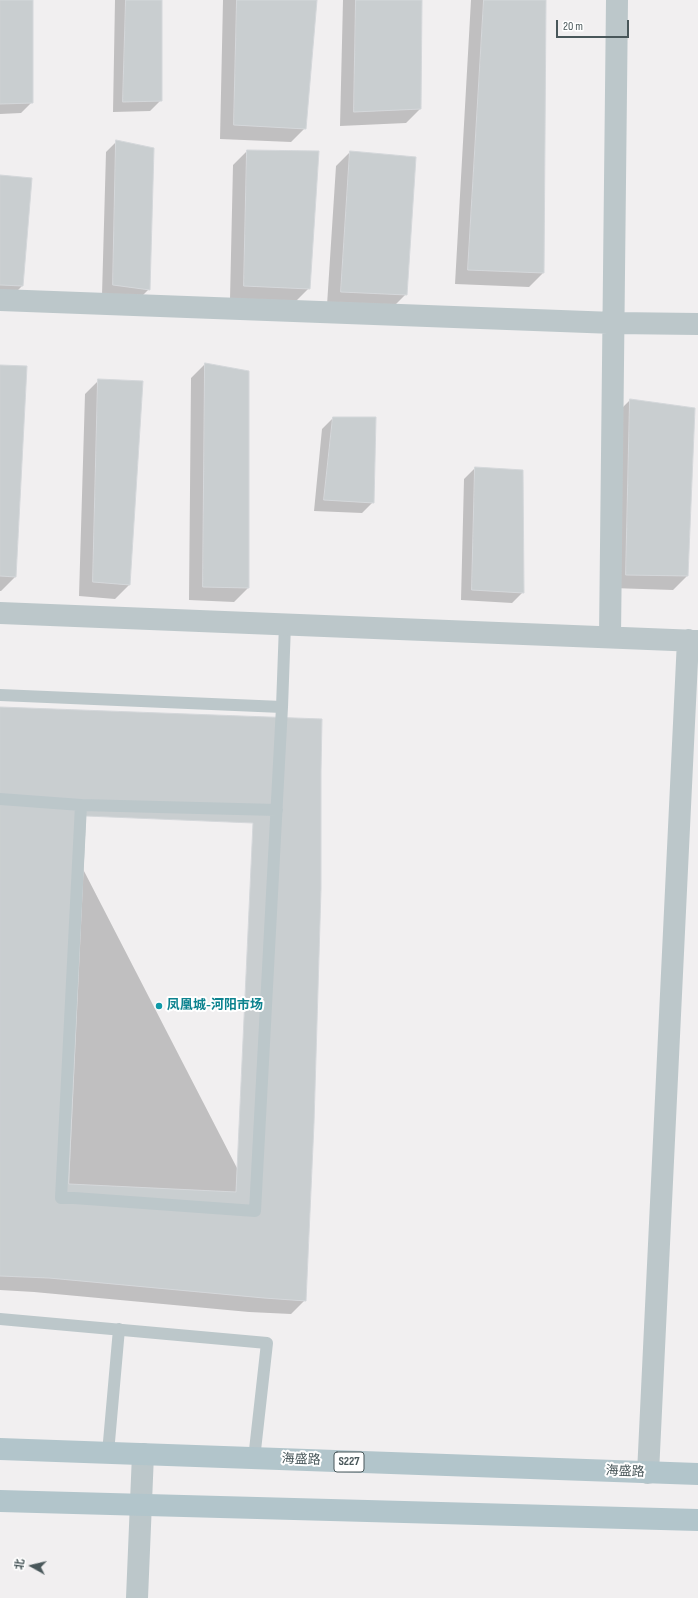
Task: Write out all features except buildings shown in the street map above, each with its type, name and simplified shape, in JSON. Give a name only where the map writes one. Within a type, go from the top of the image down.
[{"type":"main road","name":"海盛路","points":[[0,1449],[698,1474]]},
{"type":"main road","points":[[0,1501],[698,1520]]},
{"type":"street","points":[[610,637],[618,0]]},
{"type":"street","points":[[0,300],[614,323],[698,324]]},
{"type":"street","points":[[0,613],[693,641],[648,1472]]},
{"type":"street","points":[[137,1598],[143,1454]]},
{"type":"lane","points":[[81,805],[62,1198],[255,1211],[282,707],[285,624]]},
{"type":"lane","points":[[0,695],[282,707]]},
{"type":"lane","points":[[0,799],[81,805],[276,810]]},
{"type":"lane","points":[[0,1319],[267,1343],[254,1458]]},
{"type":"lane","points":[[108,1453],[119,1329]]},
{"type":"place","name":"凤凰城-河阳市场","points":[[159,1006]]}]
